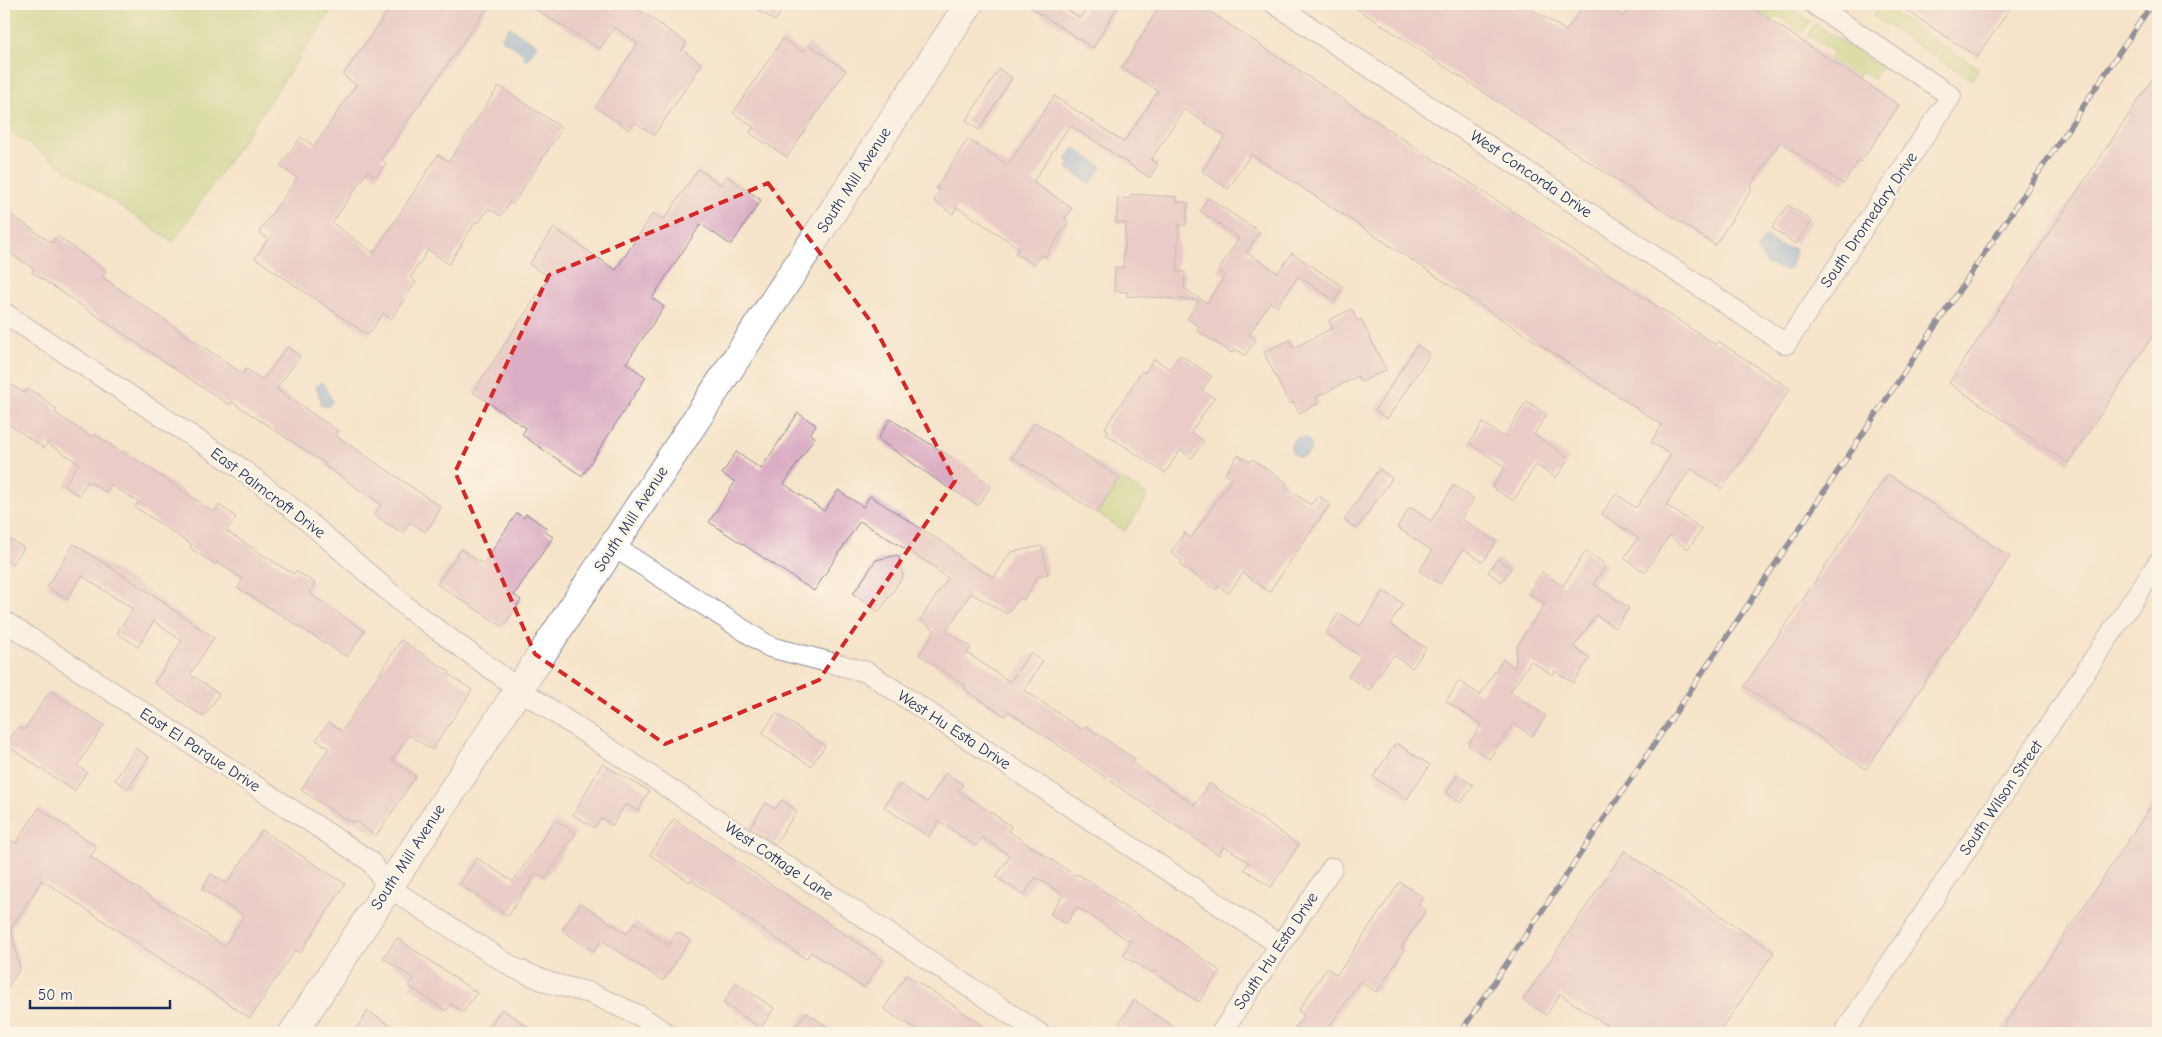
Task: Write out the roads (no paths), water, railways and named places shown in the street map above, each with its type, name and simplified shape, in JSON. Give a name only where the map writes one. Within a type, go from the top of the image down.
[{"type":"main road","name":"South Mill Avenue","points":[[293,1033],[613,546],[962,6]]},
{"type":"street","name":"West Concorda Drive","points":[[1275,4],[1786,344]]},
{"type":"street","name":"South Dromedary Drive","points":[[1786,344],[1951,96],[1814,4]]},
{"type":"street","name":"East Palmcroft Drive","points":[[4,313],[239,467],[297,512],[409,609],[519,689]]},
{"type":"street","name":"West Hu Esta Drive","points":[[613,546],[770,647],[867,672],[1280,945]]},
{"type":"street","name":"South Wilson Street","points":[[1844,1033],[2158,563]]},
{"type":"street","name":"East El Parque Drive","points":[[4,621],[370,862],[388,887]]},
{"type":"street","name":"West Cottage Lane","points":[[519,689],[1039,1033]]},
{"type":"street","name":"South Hu Esta Drive","points":[[1221,1033],[1332,868]]},
{"type":"street","points":[[388,887],[514,968],[550,983],[590,993],[640,1016],[666,1033]]},
{"type":"water","points":[[509,27],[537,45],[527,60],[523,57],[525,54],[501,39]]},
{"type":"water","points":[[1074,148],[1102,167],[1090,184],[1067,168],[1069,164],[1067,158]]},
{"type":"water","points":[[1767,237],[1782,247],[1794,248],[1795,253],[1790,269],[1786,270],[1767,264],[1757,249],[1763,239]]},
{"type":"water","points":[[322,382],[332,400],[330,405],[325,407],[319,403],[321,401],[316,386]]},
{"type":"water","points":[[1301,437],[1308,440],[1311,447],[1308,454],[1301,457],[1294,454],[1291,447],[1294,440]]},
{"type":"railway","points":[[1460,1033],[2152,4]]}]
